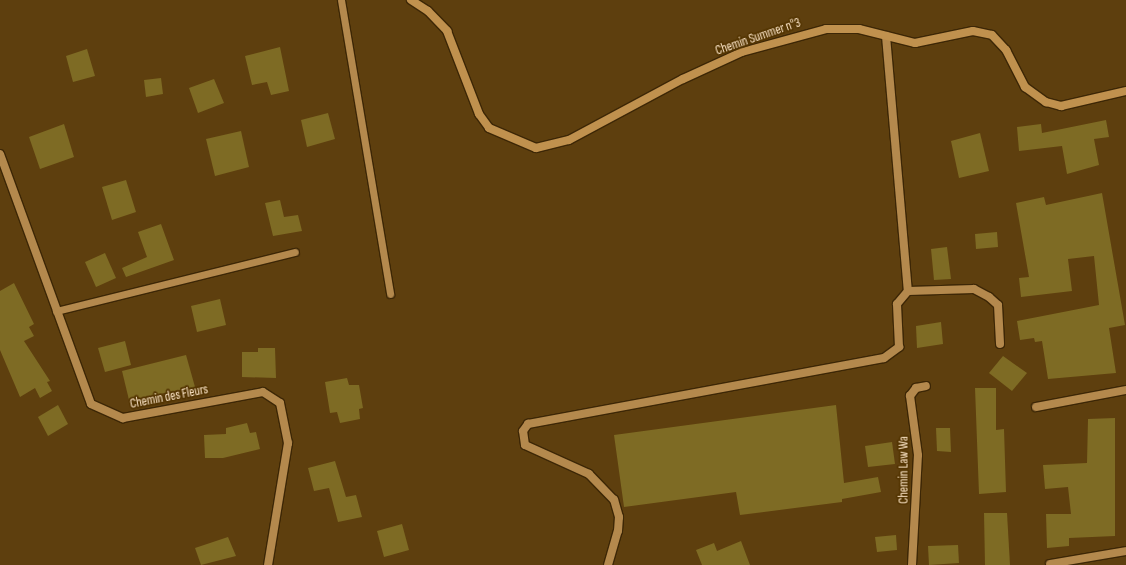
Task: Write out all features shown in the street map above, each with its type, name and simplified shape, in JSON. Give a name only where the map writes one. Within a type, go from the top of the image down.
[{"type":"street","name":"Chemin Summer n°3","points":[[411,0],[428,11],[447,31],[479,114],[489,128],[536,148],[569,140],[683,78],[742,52],[826,29],[858,30],[915,43],[973,31],[992,35],[1006,50],[1025,87],[1046,102],[1061,106],[1126,91]]},
{"type":"street","points":[[608,565],[618,531],[619,517],[614,500],[589,474],[525,445],[523,431],[528,424],[884,358],[899,347],[897,304],[908,291],[886,36]]},
{"type":"street","name":"Chemin des Fleurs","points":[[0,154],[91,404],[106,413],[123,418],[264,392],[280,403],[288,443],[268,565]]},
{"type":"street","points":[[908,291],[974,289],[989,297],[998,305],[1000,344]]},
{"type":"street","name":"Chemin Law Wa","points":[[912,565],[918,455],[910,396],[916,388],[926,386]]},
{"type":"street","points":[[1036,407],[1126,390]]},
{"type":"street","points":[[1050,564],[1126,551]]},
{"type":"lane","points":[[341,0],[390,294]]},
{"type":"lane","points":[[56,310],[295,252]]},
{"type":"building","points":[[280,47],[289,91],[271,95],[267,82],[252,85],[245,56]]},
{"type":"building","points":[[87,49],[95,76],[73,82],[66,56]]},
{"type":"building","points":[[161,78],[163,94],[146,97],[144,80]]},
{"type":"building","points":[[214,79],[224,103],[198,113],[189,88]]},
{"type":"building","points":[[328,113],[335,139],[307,147],[301,120]]},
{"type":"building","points":[[1106,120],[1109,137],[1094,139],[1099,165],[1067,174],[1062,146],[1019,151],[1017,127],[1041,124],[1042,133]]},
{"type":"building","points":[[64,124],[74,157],[40,169],[29,137]]},
{"type":"building","points":[[241,131],[249,167],[215,176],[206,139]]},
{"type":"building","points":[[980,133],[989,171],[959,178],[951,141]]},
{"type":"building","points":[[126,180],[136,212],[112,220],[102,187]]},
{"type":"building","points":[[1102,193],[1125,325],[1109,328],[1116,373],[1048,379],[1042,341],[1035,342],[1034,338],[1020,340],[1017,321],[1099,305],[1094,256],[1068,259],[1072,291],[1021,297],[1019,278],[1029,277],[1016,203],[1044,197],[1046,205]]},
{"type":"building","points":[[280,200],[284,217],[298,215],[302,231],[273,236],[265,203]]},
{"type":"building","points":[[161,224],[174,260],[126,277],[122,268],[147,257],[138,232]]},
{"type":"building","points":[[997,232],[998,247],[976,249],[975,234]]},
{"type":"building","points":[[947,247],[951,279],[934,280],[931,249]]},
{"type":"building","points":[[105,253],[116,278],[96,287],[85,262]]},
{"type":"building","points":[[14,283],[34,324],[29,327],[34,336],[24,341],[50,381],[47,382],[52,391],[40,398],[35,388],[20,397],[0,350],[0,291]]},
{"type":"building","points":[[220,299],[226,325],[197,332],[191,306]]},
{"type":"building","points":[[941,322],[943,344],[917,348],[916,326]]},
{"type":"building","points":[[125,341],[131,365],[105,372],[98,348]]},
{"type":"building","points":[[258,348],[275,348],[276,378],[242,377],[242,352],[258,352]]},
{"type":"building","points":[[186,355],[195,387],[129,400],[122,371]]},
{"type":"building","points":[[1003,356],[1027,373],[1012,391],[989,373]]},
{"type":"building","points":[[347,378],[349,385],[359,385],[363,408],[359,409],[360,419],[340,423],[337,412],[330,413],[325,382]]},
{"type":"building","points":[[975,388],[996,388],[996,430],[1004,429],[1006,492],[979,494]]},
{"type":"building","points":[[58,405],[68,424],[48,436],[38,417]]},
{"type":"building","points":[[836,405],[844,483],[878,477],[881,492],[842,499],[842,502],[740,515],[736,492],[624,507],[614,435]]},
{"type":"building","points":[[1115,418],[1115,536],[1069,538],[1069,546],[1047,548],[1046,514],[1071,514],[1068,487],[1045,489],[1043,465],[1087,463],[1088,419]]},
{"type":"building","points":[[247,423],[250,433],[256,432],[260,449],[223,458],[205,458],[204,435],[226,434],[226,428]]},
{"type":"building","points":[[936,428],[950,428],[951,452],[937,451]]},
{"type":"building","points":[[892,442],[895,464],[868,467],[865,446]]},
{"type":"building","points":[[335,461],[346,497],[356,495],[362,517],[338,522],[329,488],[314,491],[308,468]]},
{"type":"building","points":[[984,513],[1007,513],[1010,565],[985,565]]},
{"type":"building","points":[[402,524],[409,550],[384,557],[377,531]]},
{"type":"building","points":[[896,535],[897,550],[877,552],[875,537]]},
{"type":"building","points":[[228,537],[236,556],[201,565],[195,548]]},
{"type":"building","points":[[741,541],[750,565],[702,565],[696,550],[714,543],[717,551]]},
{"type":"building","points":[[958,545],[959,563],[929,565],[928,546]]}]
